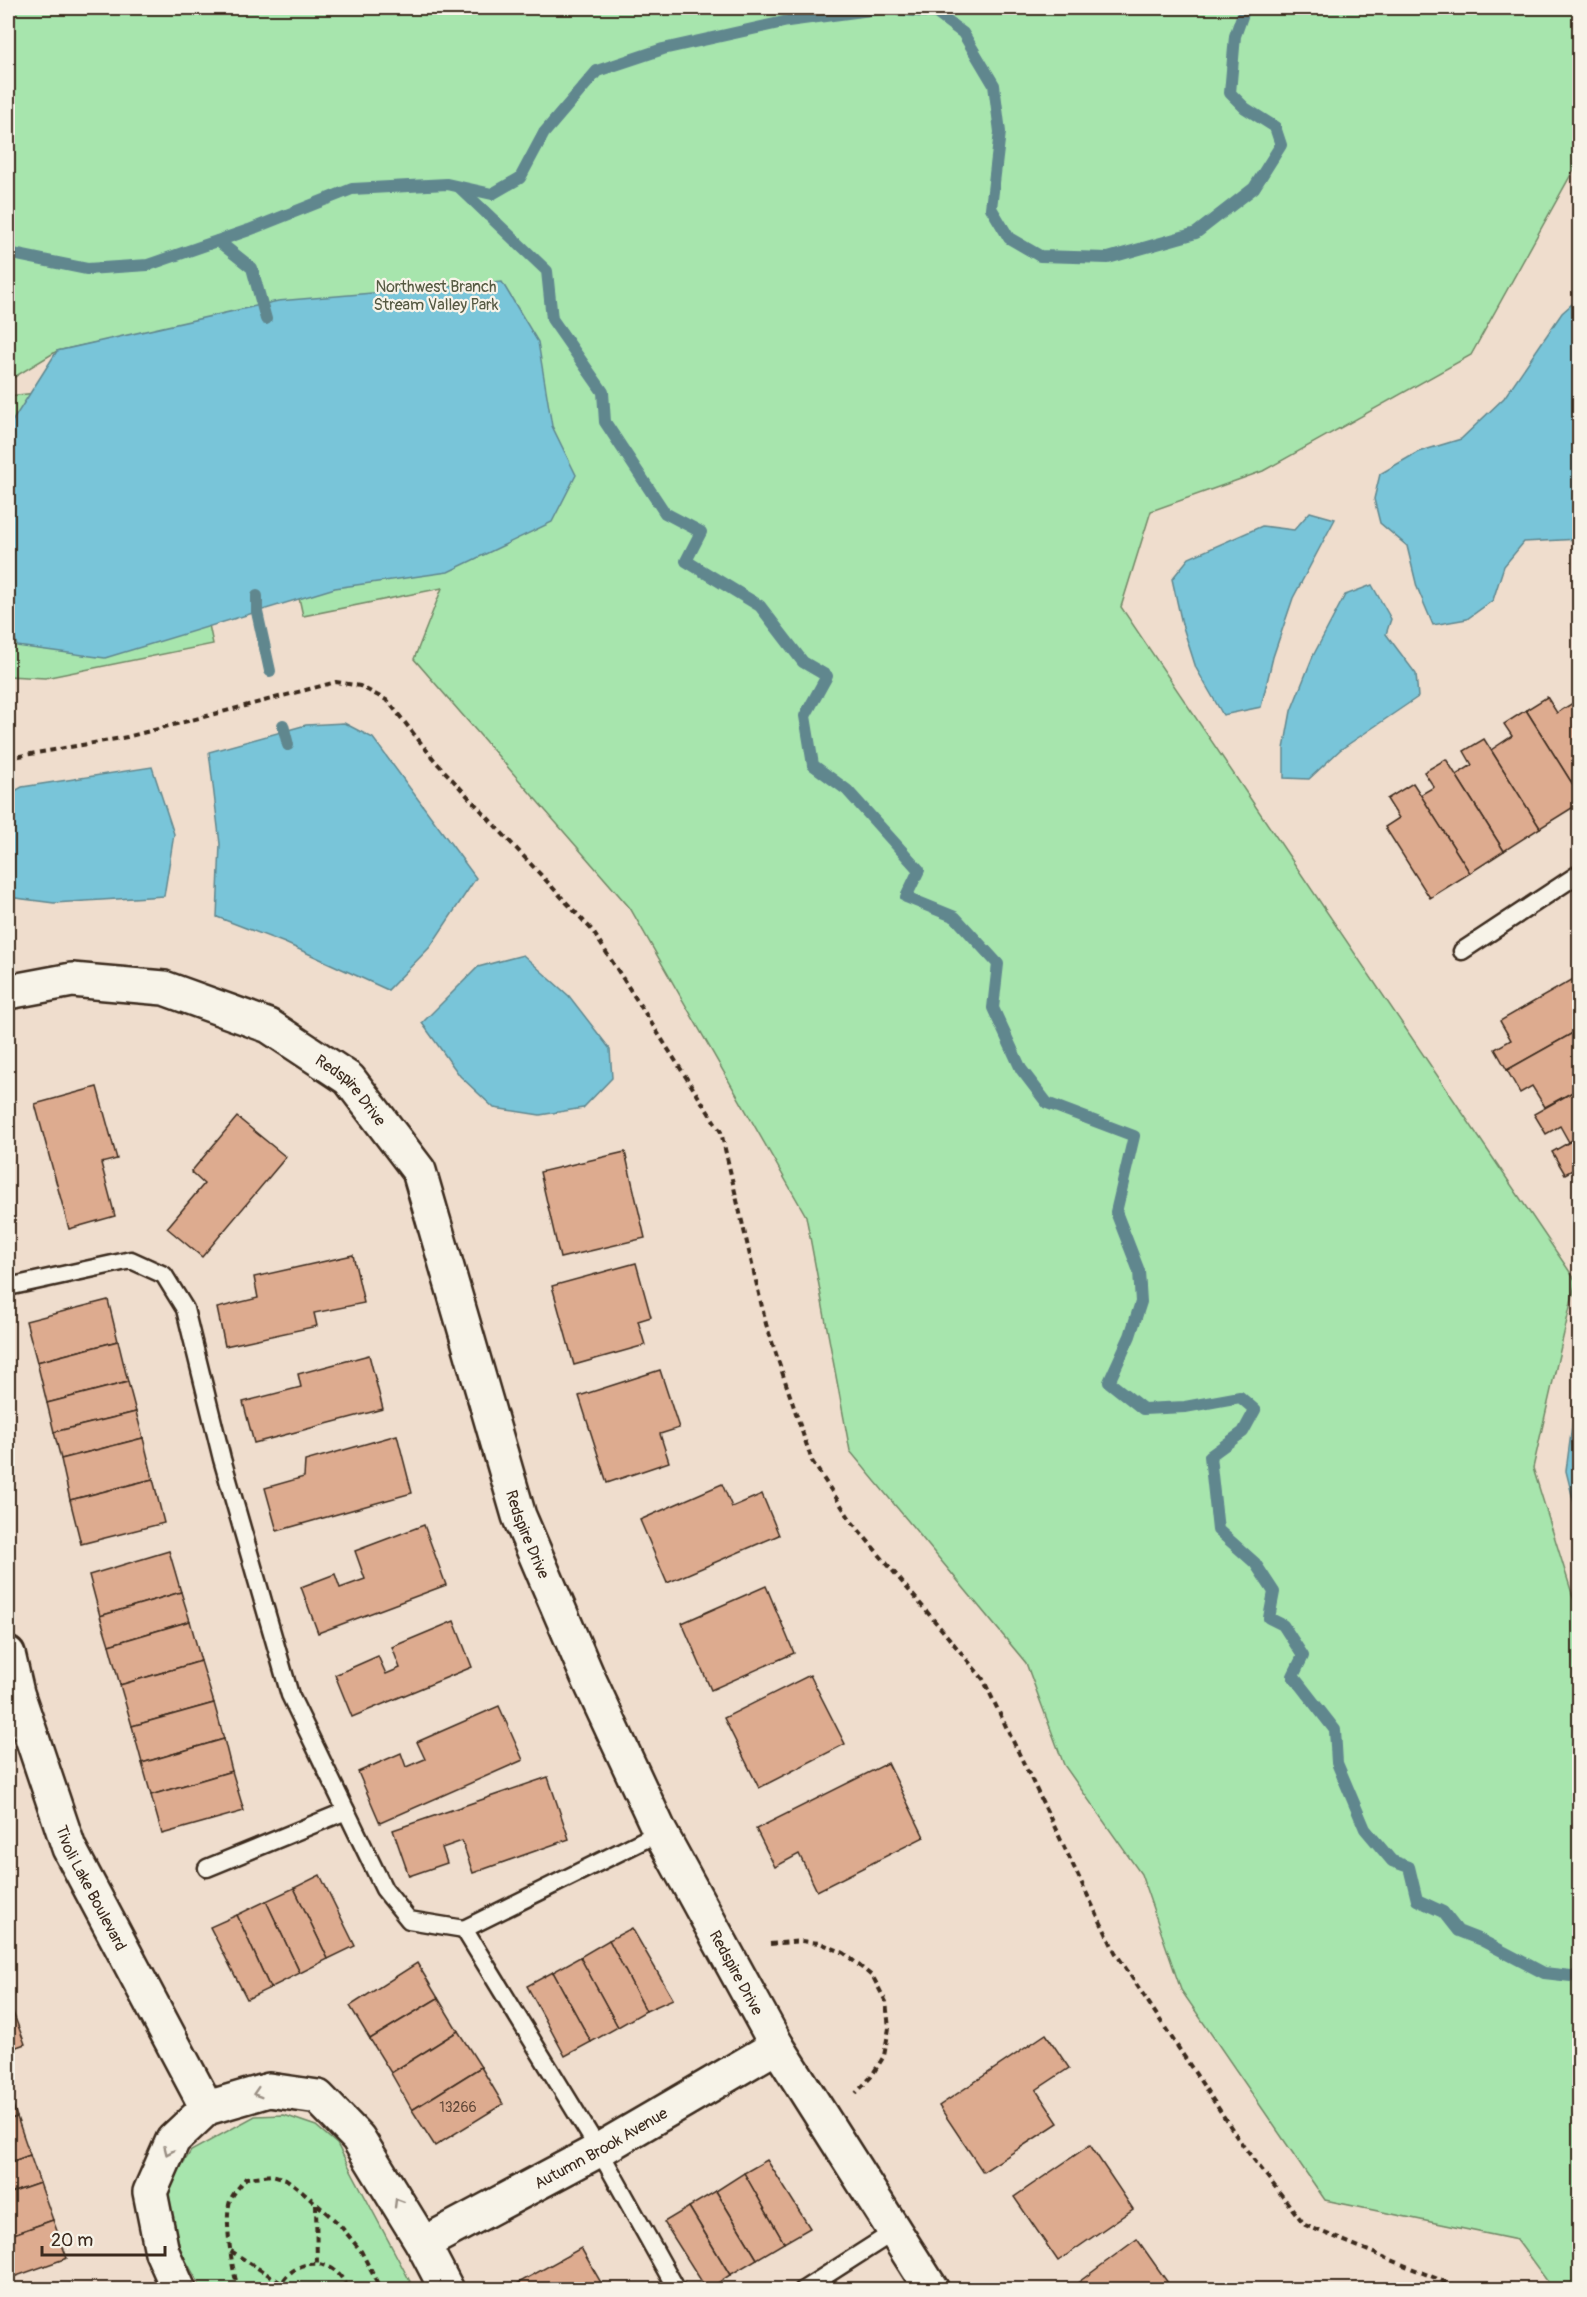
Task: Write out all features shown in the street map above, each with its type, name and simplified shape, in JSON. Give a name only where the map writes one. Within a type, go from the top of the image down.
[{"type":"street","name":"Redspire Drive","points":[[8,992],[72,980],[164,988],[269,1026],[349,1079],[419,1171],[519,1516],[587,1675],[660,1832],[777,2046],[932,2289]]},
{"type":"street","name":"Tivoli Lake Boulevard","points":[[8,1654],[17,1693],[69,1848],[207,2108]]},
{"type":"street","name":"Autumn Brook Avenue","points":[[423,2244],[598,2150],[777,2046]]},
{"type":"street","points":[[179,2289],[162,2252],[150,2192],[172,2140],[207,2108],[269,2090],[318,2097],[358,2138],[423,2244],[447,2289]]},
{"type":"lane","points":[[1462,951],[1580,873]]},
{"type":"lane","points":[[8,1287],[131,1260],[164,1275],[185,1309],[222,1459],[290,1695],[384,1889],[409,1920],[464,1929],[660,1832]]},
{"type":"lane","points":[[207,1868],[346,1810]]},
{"type":"lane","points":[[464,1929],[598,2150],[677,2289]]},
{"type":"lane","points":[[803,2289],[894,2231]]},
{"type":"path","points":[[8,758],[127,737],[336,682],[360,686],[388,701],[436,762],[592,930],[721,1132],[766,1324],[812,1461],[852,1522],[983,1679],[1115,1952],[1244,2147],[1305,2224],[1465,2289]]},
{"type":"path","points":[[770,1944],[801,1941],[820,1943],[844,1953],[873,1977],[886,2002],[889,2028],[884,2056],[871,2077],[856,2093]]},
{"type":"path","points":[[239,2289],[234,2279],[227,2216],[230,2199],[246,2178],[272,2175],[286,2179],[339,2224],[361,2251],[381,2289]]},
{"type":"path","points":[[316,2203],[317,2264]]},
{"type":"path","points":[[231,2251],[281,2283]]},
{"type":"path","points":[[279,2289],[288,2274],[297,2267],[317,2264],[331,2268],[340,2275],[347,2289]]},
{"type":"green space","name":"Northwest Branch Stream Valley Park","points":[[8,8],[1579,8],[1579,160],[1471,355],[1263,471],[1151,511],[1121,607],[1576,1281],[1533,1468],[1579,1616],[1579,2289],[1553,2289],[1517,2240],[1325,2200],[1181,1990],[1141,1874],[1064,1765],[1026,1663],[850,1451],[806,1216],[630,908],[414,659],[442,588],[303,616],[287,543],[196,562],[213,644],[45,678],[8,676],[8,396],[104,386],[99,342],[57,351],[8,381]]},
{"type":"green space","points":[[284,2115],[316,2126],[337,2144],[414,2289],[202,2289],[180,2250],[166,2207],[173,2179],[191,2151],[255,2116]]},
{"type":"water","points":[[502,282],[538,342],[552,426],[576,475],[552,522],[448,572],[335,588],[105,658],[17,646],[8,611],[8,428],[57,351],[278,301]]},
{"type":"water","points":[[1579,298],[1579,539],[1524,542],[1504,566],[1493,600],[1467,619],[1433,625],[1417,587],[1407,546],[1380,523],[1374,499],[1380,474],[1418,452],[1461,439],[1504,398],[1562,313]]},
{"type":"water","points":[[1310,512],[1335,519],[1293,598],[1273,657],[1261,707],[1223,715],[1196,668],[1182,624],[1172,579],[1189,558],[1262,526],[1294,530]]},
{"type":"water","points":[[1372,585],[1391,619],[1386,634],[1416,674],[1418,697],[1340,750],[1309,779],[1284,778],[1284,749],[1291,711],[1313,656],[1345,595]]},
{"type":"water","points":[[344,723],[373,738],[476,878],[430,947],[388,990],[285,943],[217,917],[220,844],[209,752],[306,725]]},
{"type":"water","points":[[152,767],[174,834],[164,896],[54,903],[8,897],[8,795],[22,787]]},
{"type":"water","points":[[523,955],[569,996],[610,1049],[612,1078],[583,1108],[540,1115],[494,1108],[460,1076],[422,1023],[478,967]]},
{"type":"water","points":[[1579,1373],[1579,1523],[1566,1471]]},
{"type":"building","points":[[1547,697],[1557,713],[1576,701],[1580,707],[1580,796],[1526,710]]},
{"type":"building","points":[[1526,710],[1580,796],[1580,803],[1540,828],[1491,750],[1512,736],[1504,724]]},
{"type":"building","points":[[1484,739],[1540,828],[1504,851],[1456,775],[1472,765],[1464,751]]},
{"type":"building","points":[[1446,759],[1504,851],[1470,873],[1420,795],[1434,787],[1424,772]]},
{"type":"building","points":[[1413,783],[1470,873],[1430,898],[1385,827],[1399,818],[1387,799]]},
{"type":"building","points":[[1577,977],[1580,981],[1580,1029],[1507,1070],[1495,1049],[1511,1040],[1500,1021]]},
{"type":"building","points":[[1580,1029],[1580,1088],[1545,1107],[1532,1086],[1520,1093],[1507,1070]]},
{"type":"building","points":[[97,1087],[117,1159],[101,1163],[115,1216],[69,1229],[35,1104]]},
{"type":"building","points":[[1580,1088],[1580,1136],[1569,1142],[1560,1126],[1546,1134],[1534,1114]]},
{"type":"building","points":[[237,1117],[286,1157],[202,1257],[167,1228],[204,1184],[191,1172]]},
{"type":"building","points":[[1580,1136],[1580,1166],[1565,1174],[1552,1152]]},
{"type":"building","points":[[625,1152],[645,1238],[560,1258],[540,1172]]},
{"type":"building","points":[[353,1255],[364,1303],[314,1313],[317,1326],[225,1346],[217,1308],[258,1298],[254,1277]]},
{"type":"building","points":[[636,1263],[651,1317],[638,1321],[645,1345],[574,1365],[552,1286]]},
{"type":"building","points":[[108,1300],[118,1341],[37,1362],[26,1321]]},
{"type":"building","points":[[118,1341],[128,1382],[47,1403],[37,1362]]},
{"type":"building","points":[[369,1355],[383,1409],[254,1443],[243,1402],[301,1387],[298,1374]]},
{"type":"building","points":[[660,1370],[679,1428],[660,1434],[669,1462],[607,1483],[579,1396]]},
{"type":"building","points":[[128,1382],[136,1412],[54,1432],[47,1403]]},
{"type":"building","points":[[136,1412],[143,1438],[61,1459],[54,1432]]},
{"type":"building","points":[[397,1435],[412,1493],[277,1531],[265,1488],[304,1477],[305,1461]]},
{"type":"building","points":[[143,1438],[153,1479],[70,1500],[61,1459]]},
{"type":"building","points":[[153,1479],[164,1523],[81,1544],[70,1500]]},
{"type":"building","points":[[722,1484],[732,1507],[762,1494],[779,1535],[667,1583],[640,1520]]},
{"type":"building","points":[[424,1525],[446,1585],[318,1633],[301,1587],[335,1574],[340,1588],[365,1579],[355,1551]]},
{"type":"building","points":[[169,1551],[181,1592],[100,1616],[89,1575]]},
{"type":"building","points":[[766,1586],[794,1653],[711,1690],[682,1623]]},
{"type":"building","points":[[181,1592],[190,1621],[109,1645],[100,1616]]},
{"type":"building","points":[[190,1621],[201,1661],[120,1685],[109,1645]]},
{"type":"building","points":[[454,1621],[472,1667],[352,1717],[335,1675],[378,1656],[386,1674],[400,1668],[392,1647]]},
{"type":"building","points":[[201,1661],[214,1703],[132,1726],[120,1685]]},
{"type":"building","points":[[810,1675],[845,1744],[759,1788],[724,1718]]},
{"type":"building","points":[[214,1703],[224,1739],[142,1763],[132,1726]]},
{"type":"building","points":[[499,1706],[523,1760],[380,1823],[358,1772],[401,1753],[406,1767],[425,1759],[417,1742]]},
{"type":"building","points":[[224,1739],[232,1771],[151,1795],[142,1763]]},
{"type":"building","points":[[888,1763],[924,1837],[817,1891],[799,1854],[775,1867],[756,1829]]},
{"type":"building","points":[[232,1771],[244,1811],[162,1834],[151,1795]]},
{"type":"building","points":[[548,1777],[569,1839],[473,1873],[462,1841],[442,1848],[447,1863],[409,1876],[393,1830]]},
{"type":"building","points":[[320,1875],[355,1946],[328,1959],[294,1888]]},
{"type":"building","points":[[294,1888],[328,1959],[300,1973],[266,1901]]},
{"type":"building","points":[[266,1901],[300,1973],[270,1988],[237,1915]]},
{"type":"building","points":[[237,1915],[270,1988],[247,1999],[210,1927]]},
{"type":"building","points":[[632,1928],[673,1999],[646,2011],[609,1940]]},
{"type":"building","points":[[609,1940],[646,2011],[618,2027],[580,1957]]},
{"type":"building","points":[[580,1957],[618,2027],[591,2042],[553,1972]]},
{"type":"building","points":[[417,1963],[438,1998],[370,2039],[350,2006]]},
{"type":"building","points":[[553,1972],[591,2042],[565,2056],[527,1986]]},
{"type":"building","points":[[438,1998],[458,2031],[391,2073],[370,2039]]},
{"type":"building","points":[[11,2007],[25,2044],[8,2050],[8,2008]]},
{"type":"building","points":[[458,2031],[481,2067],[412,2110],[391,2073]]},
{"type":"building","points":[[1046,2034],[1069,2068],[1036,2090],[1058,2123],[983,2172],[939,2106]]},
{"type":"building","points":[[481,2067],[503,2104],[435,2146],[412,2110]]},
{"type":"building","points":[[8,2090],[17,2117],[8,2120]]},
{"type":"building","points":[[17,2117],[30,2155],[8,2163],[8,2120]]},
{"type":"building","points":[[1090,2145],[1133,2209],[1058,2261],[1014,2197]]},
{"type":"building","points":[[30,2155],[40,2183],[8,2194],[8,2163]]},
{"type":"building","points":[[767,2160],[810,2228],[784,2243],[744,2173]]},
{"type":"building","points":[[744,2173],[784,2243],[757,2259],[716,2191]]},
{"type":"building","points":[[40,2183],[53,2220],[8,2236],[8,2194]]},
{"type":"building","points":[[716,2191],[757,2259],[730,2275],[689,2207]]},
{"type":"building","points":[[689,2207],[730,2275],[707,2290],[664,2222]]},
{"type":"building","points":[[53,2220],[67,2258],[8,2279],[8,2236]]},
{"type":"building","points":[[1137,2239],[1173,2290],[1068,2290]]},
{"type":"building","points":[[581,2248],[603,2286],[598,2290],[512,2290],[511,2287]]},
{"type":"waterway","points":[[8,253],[87,269],[148,265],[249,230],[352,189],[447,184],[492,194],[520,178],[544,133],[597,71],[663,49],[788,21],[885,8]]},
{"type":"waterway","points":[[887,8],[936,13],[963,33],[994,85],[1000,132],[991,208],[1009,238],[1040,256],[1108,258],[1196,233],[1254,188],[1281,145],[1275,127],[1245,108],[1230,93],[1235,36],[1245,8]]},
{"type":"waterway","points":[[459,187],[547,271],[552,319],[603,392],[605,422],[665,513],[701,532],[686,561],[760,606],[803,662],[827,676],[805,716],[813,765],[847,790],[919,870],[906,897],[955,917],[998,964],[993,1008],[1021,1069],[1047,1103],[1134,1136],[1116,1212],[1139,1271],[1141,1302],[1130,1336],[1109,1382],[1143,1409],[1185,1407],[1240,1397],[1255,1410],[1243,1432],[1210,1456],[1218,1530],[1255,1563],[1274,1592],[1269,1618],[1283,1625],[1303,1656],[1293,1676],[1335,1730],[1337,1763],[1365,1829],[1392,1861],[1409,1867],[1417,1900],[1443,1912],[1458,1931],[1481,1940],[1544,1973],[1580,1977]]},
{"type":"waterway","points":[[218,241],[252,268],[266,319]]},
{"type":"waterway","points":[[257,596],[257,612],[270,671]]},
{"type":"waterway","points":[[283,725],[288,745]]}]
